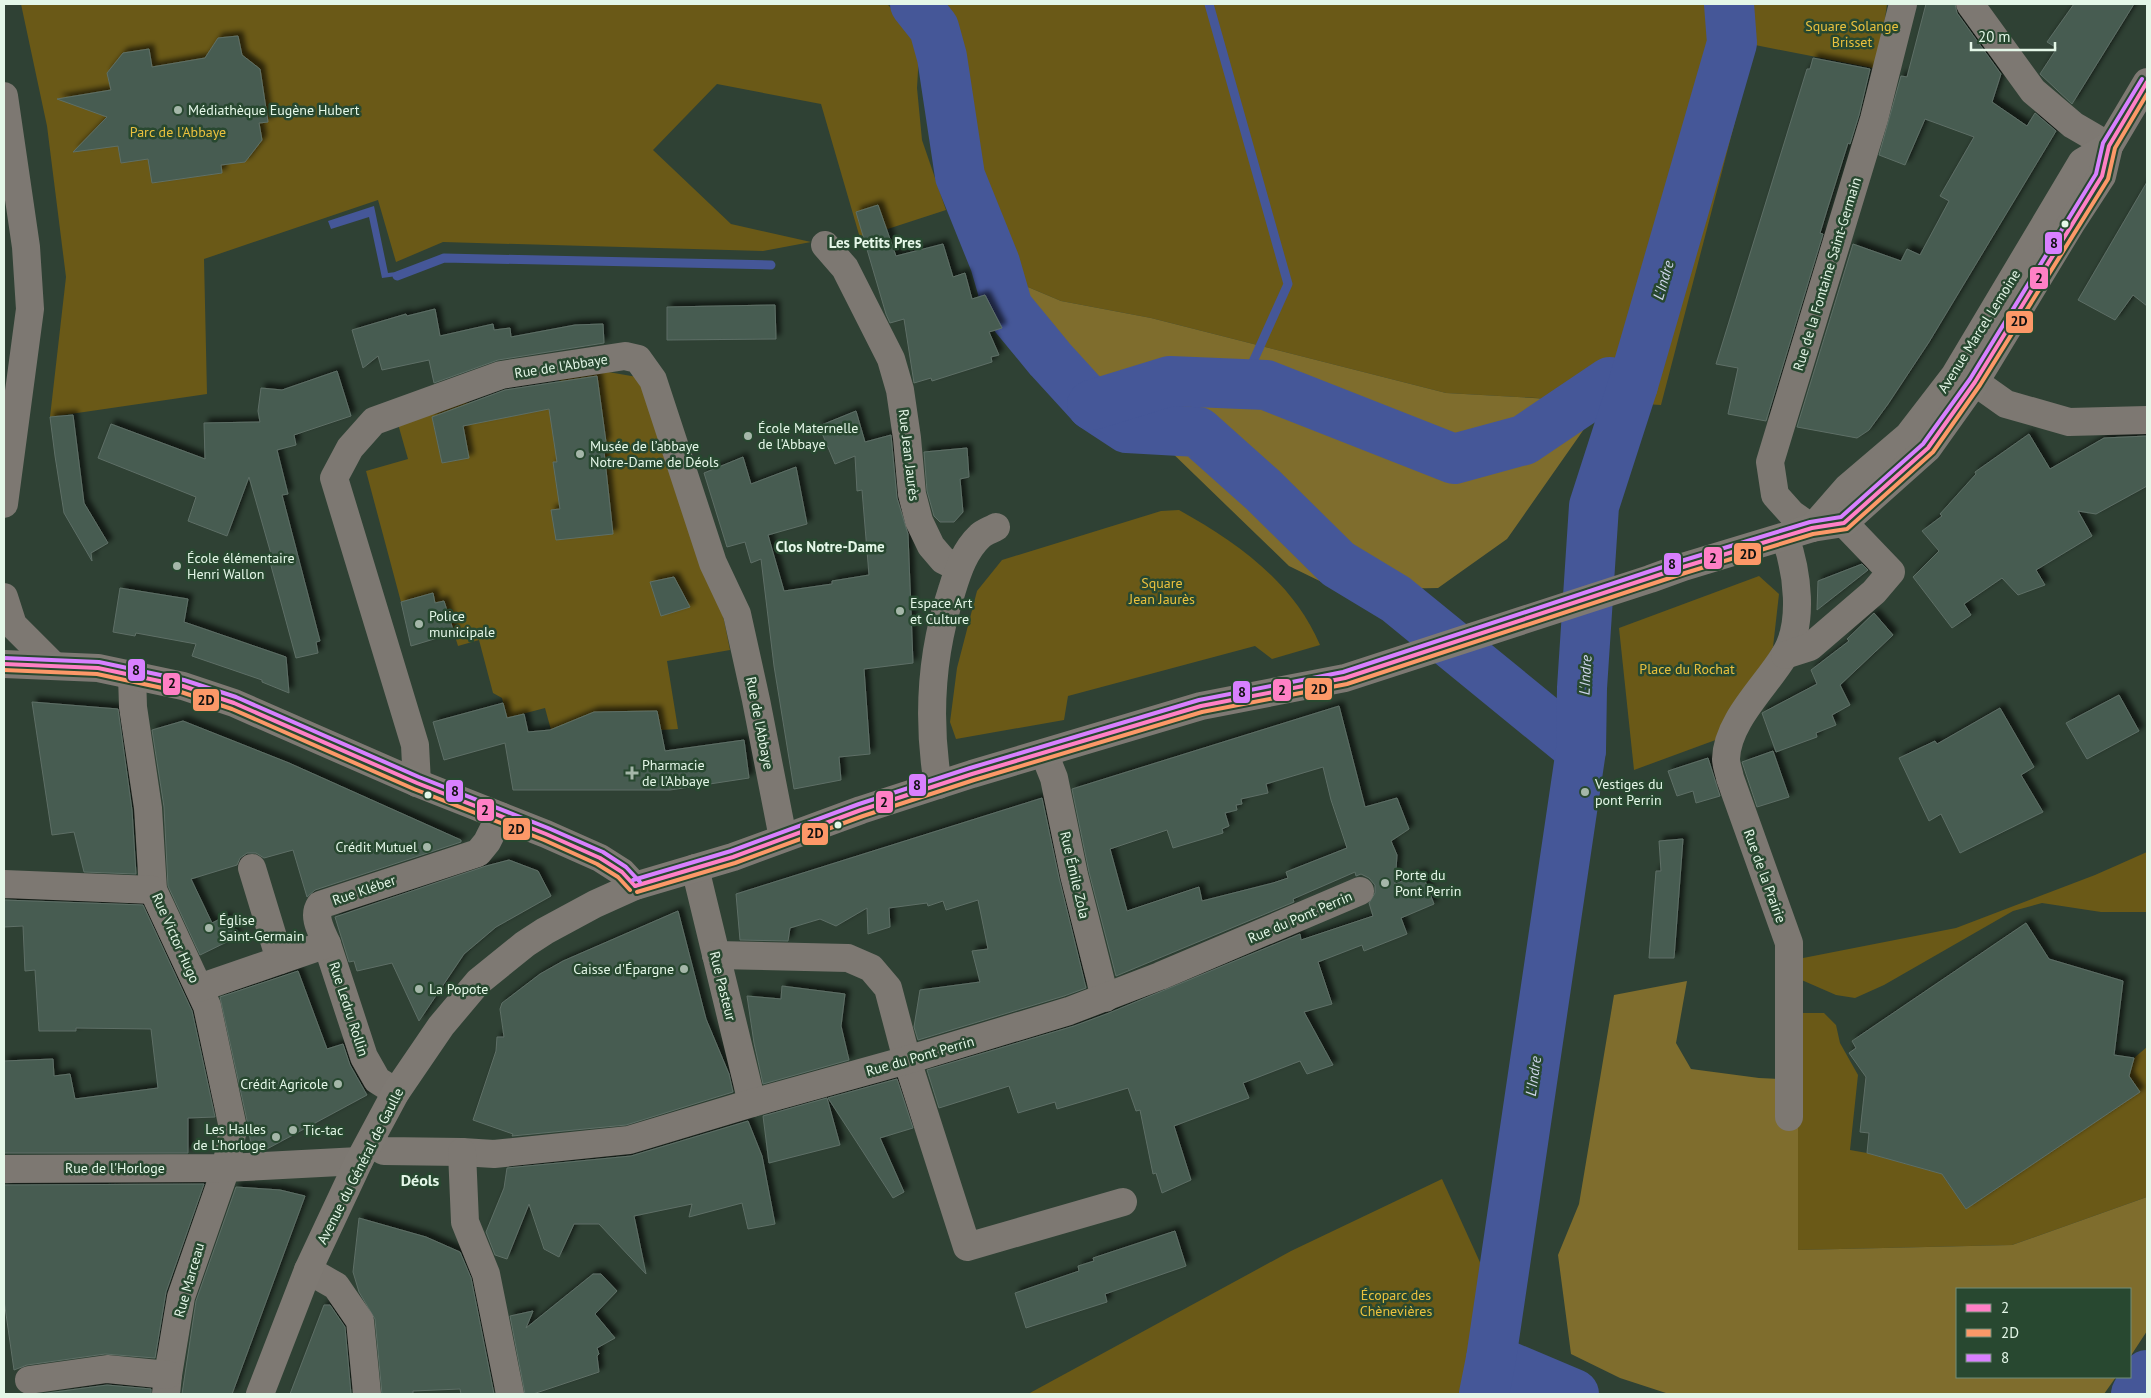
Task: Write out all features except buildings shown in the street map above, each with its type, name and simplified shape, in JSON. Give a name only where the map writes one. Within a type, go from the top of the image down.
[{"type":"main road","name":"Avenue Marcel Lemoine","points":[[1844,524],[1928,448],[1976,382],[2072,222],[2102,176],[2109,146],[2147,82]]},
{"type":"main road","name":"Avenue Marcel Lemoine","points":[[1812,528],[1847,488],[1908,436],[1955,375],[2082,162],[2109,146]]},
{"type":"main road","points":[[1785,537],[1812,528],[1844,524]]},
{"type":"main road","name":"Avenue du Général de Gaulle","points":[[260,1394],[308,1270],[396,1092],[462,999],[496,966],[545,931],[635,886],[733,857],[938,784],[1201,706],[1345,678],[1684,567],[1785,537]]},
{"type":"main road","points":[[4,664],[98,668],[183,686],[234,703],[417,783],[600,858],[622,872],[635,886]]},
{"type":"street","name":"Rue de la Fontaine Saint-Germain","points":[[1812,528],[1792,514],[1775,495],[1770,462],[1874,119],[1903,4]]},
{"type":"street","points":[[1970,4],[2033,91],[2073,125],[2109,146]]},
{"type":"street","points":[[4,96],[26,247],[30,309],[4,504]]},
{"type":"street","name":"Rue Jean Jaurès","points":[[825,244],[845,268],[891,359],[900,390],[912,494],[919,521],[931,546],[944,560],[959,568]]},
{"type":"street","name":"Rue de l'Abbaye","points":[[417,783],[415,745],[334,478],[350,448],[374,421],[501,375],[625,356],[638,359],[653,380],[713,563],[737,614],[783,838]]},
{"type":"street","points":[[1976,382],[2006,404],[2069,422],[2147,420]]},
{"type":"street","points":[[1785,655],[1810,647],[1874,592],[1891,572],[1844,524]]},
{"type":"street","points":[[938,784],[931,723],[932,682],[938,643],[959,568],[970,547],[981,535],[996,527]]},
{"type":"street","name":"Rue de la Prairie","points":[[1785,537],[1793,560],[1797,613],[1785,655],[1749,703],[1730,742],[1726,761],[1730,778],[1789,943],[1789,1117]]},
{"type":"street","points":[[4,597],[13,626],[53,665]]},
{"type":"street","name":"Rue Victor Hugo","points":[[132,675],[133,707],[148,808],[153,890],[207,1006],[233,1128],[226,1168]]},
{"type":"street","name":"Rue Émile Zola","points":[[1044,753],[1054,778],[1074,874],[1105,998]]},
{"type":"street","name":"Rue Kléber","points":[[327,944],[316,917],[316,912],[320,905],[478,853],[487,842],[500,816]]},
{"type":"street","points":[[252,868],[280,960]]},
{"type":"street","name":"Rue Pasteur","points":[[695,868],[752,1103]]},
{"type":"street","points":[[4,884],[153,890]]},
{"type":"street","name":"Rue du Pont Perrin","points":[[365,1152],[462,1152],[494,1154],[629,1140],[752,1103],[907,1060],[1105,998],[1360,891]]},
{"type":"street","points":[[199,988],[327,944]]},
{"type":"street","name":"Rue Ledru Rollin","points":[[327,944],[364,1056],[377,1080],[396,1092]]},
{"type":"street","points":[[716,955],[848,958],[871,968],[888,988],[907,1060],[967,1247],[1123,1202]]},
{"type":"street","name":"Rue de l'Horloge","points":[[4,1169],[226,1168],[365,1152]]},
{"type":"street","points":[[462,1152],[465,1222],[486,1274],[510,1394]]},
{"type":"street","name":"Rue Marceau","points":[[167,1384],[182,1297],[226,1168]]},
{"type":"street","points":[[308,1270],[336,1286],[360,1321],[366,1394]]},
{"type":"street","points":[[30,1380],[107,1369],[167,1384]]},
{"type":"green space","name":"Parc de l'Abbaye","points":[[21,4],[887,4],[920,37],[917,88],[922,140],[946,210],[860,238],[821,104],[717,84],[653,150],[731,224],[811,242],[763,251],[443,242],[396,262],[378,200],[204,259],[207,394],[50,417],[66,277],[47,126]]},
{"type":"green space","name":"Square Solange Brisset","points":[[917,4],[1887,4],[1878,69],[1755,45],[1661,405],[1446,393],[1151,318],[1061,301],[980,267],[944,21]]},
{"type":"green space","points":[[597,370],[637,377],[655,410],[721,605],[730,650],[667,661],[678,729],[661,730],[657,711],[595,712],[551,730],[545,708],[507,718],[502,698],[493,693],[479,640],[458,646],[444,601],[435,603],[433,593],[401,602],[366,471],[408,459],[398,424],[466,401],[466,403],[560,386],[559,375]]},
{"type":"green space","name":"Square Jean Jaurès","points":[[1179,510],[1222,536],[1262,566],[1295,602],[1309,622],[1320,645],[1272,659],[1255,646],[1068,696],[1064,720],[956,739],[950,722],[957,668],[977,591],[1002,560],[1161,511]]},
{"type":"green space","name":"Place du Rochat","points":[[1759,576],[1779,594],[1773,647],[1721,738],[1634,770],[1619,628]]},
{"type":"green space","points":[[2147,852],[2147,912],[2101,912],[2042,903],[2013,911],[1884,985],[1855,998],[1836,995],[1797,978],[1798,959],[1956,928],[2095,875]]},
{"type":"green space","points":[[1802,1013],[1824,1013],[1836,1025],[1840,1043],[1858,1075],[1850,1150],[1942,1174],[1966,1209],[2139,1092],[2126,1073],[2130,1070],[2134,1058],[2147,1047],[2147,1197],[2012,1245],[1798,1250],[1798,1080]]},
{"type":"green space","name":"Écoparc des Chènevières","points":[[1442,1179],[1540,1394],[1028,1394],[1291,1251]]},
{"type":"shaded area","points":[[980,267],[1061,301],[1151,318],[1446,393],[1603,402],[1507,539],[1438,588],[1338,590],[1289,566]]},
{"type":"shaded area","points":[[1687,981],[1676,1043],[1691,1069],[1759,1078],[1798,1080],[1798,1250],[2012,1245],[2147,1197],[2147,1331],[2131,1355],[2131,1288],[1956,1288],[1956,1378],[2115,1378],[2104,1394],[1669,1394],[1620,1378],[1571,1354],[1558,1255],[1579,1204],[1614,995]]},
{"type":"water","points":[[374,206],[388,273],[396,272],[397,276],[382,278],[369,217],[331,229],[328,221]]},
{"type":"waterway","points":[[915,4],[934,28],[942,57],[960,176],[995,263],[1008,308],[1050,359],[1092,405],[1127,428],[1198,432],[1263,490],[1338,564],[1396,599],[1581,750]]},
{"type":"waterway","points":[[1209,4],[1288,284],[1243,384]]},
{"type":"waterway","name":"L'Indre","points":[[1484,1394],[1491,1359],[1581,750],[1582,688],[1594,506],[1633,385],[1732,43],[1729,4]]},
{"type":"waterway","points":[[397,276],[444,258],[771,265]]},
{"type":"waterway","points":[[1092,405],[1170,381],[1266,385],[1454,459],[1524,440],[1610,382],[1633,385]]},
{"type":"waterway","name":"L'Indre","points":[[1491,1359],[1574,1394]]},
{"type":"waterway","name":"L'Indre","points":[[2136,1394],[2147,1375]]},
{"type":"transit line","name":"8","points":[[633,880],[731,851],[859,804],[970,768],[1199,700],[1343,672],[1681,561],[1810,522],[1841,517],[1923,444],[1970,379],[2096,174],[2103,143],[2142,79]]},
{"type":"transit line","name":"2","points":[[635,886],[733,857],[861,810],[972,774],[1201,706],[1345,678],[1683,567],[1812,528],[1844,523],[1928,448],[1975,382],[2102,176],[2109,146],[2147,82]]},
{"type":"transit line","name":"2D","points":[[637,892],[735,863],[863,816],[974,780],[1202,712],[1347,684],[1685,573],[1813,534],[1847,529],[1933,452],[1980,385],[2108,179],[2115,148],[2147,94]]},
{"type":"transit line","name":"8","points":[[4,658],[99,662],[184,680],[236,697],[419,777],[603,852],[626,867],[640,882]]},
{"type":"transit line","name":"2","points":[[4,664],[98,668],[183,686],[234,703],[417,783],[546,834],[600,858],[622,872],[635,886]]},
{"type":"transit line","name":"2D","points":[[4,670],[97,674],[181,692],[232,709],[414,789],[544,840],[597,864],[618,877],[630,890]]},
{"type":"place","name":"Médiathèque Eugène Hubert","points":[[178,110]]},
{"type":"place","name":"École Maternelle de l'Abbaye","points":[[748,436]]},
{"type":"place","name":"Musée de l’abbaye Notre-Dame de Déols","points":[[580,454]]},
{"type":"place","name":"École élémentaire Henri Wallon","points":[[177,566]]},
{"type":"place","name":"Espace Art et Culture","points":[[900,611]]},
{"type":"place","name":"Police municipale","points":[[419,624]]},
{"type":"place","name":"Pharmacie de l'Abbaye","points":[[632,773]]},
{"type":"place","name":"Vestiges du pont Perrin","points":[[1585,792]]},
{"type":"place","name":"Crédit Mutuel","points":[[427,847]]},
{"type":"place","name":"Porte du Pont Perrin","points":[[1385,883]]},
{"type":"place","name":"Église Saint-Germain","points":[[209,928]]},
{"type":"place","name":"Caisse d'Épargne","points":[[684,969]]},
{"type":"place","name":"La Popote","points":[[419,989]]},
{"type":"place","name":"Crédit Agricole","points":[[338,1084]]},
{"type":"place","name":"Tic-tac","points":[[293,1130]]},
{"type":"place","name":"Les Halles de L'horloge","points":[[276,1137]]},
{"type":"district","name":"Les Petits Pres","points":[[875,242]]},
{"type":"district","name":"Clos Notre-Dame","points":[[830,546]]},
{"type":"district","name":"Déols","points":[[420,1180]]}]
